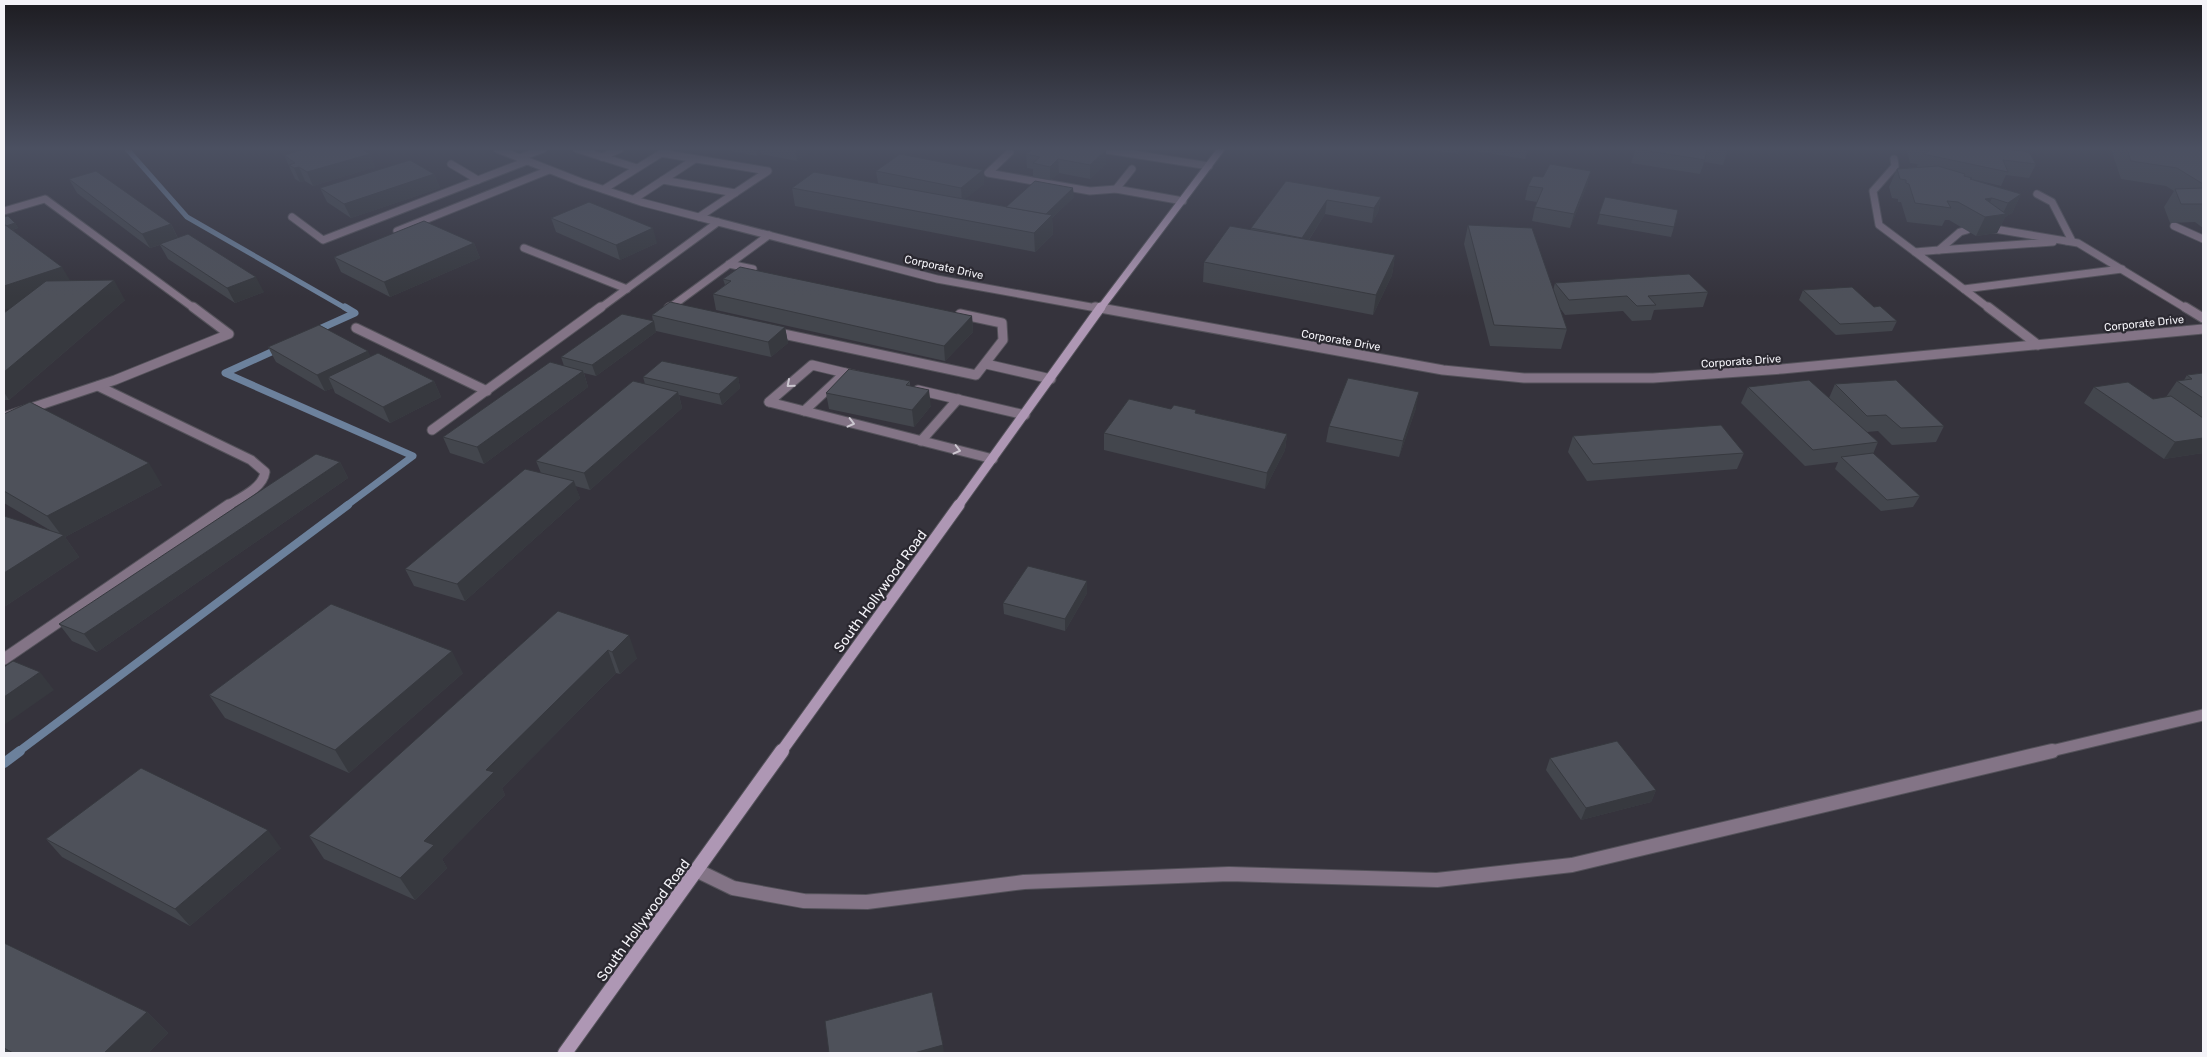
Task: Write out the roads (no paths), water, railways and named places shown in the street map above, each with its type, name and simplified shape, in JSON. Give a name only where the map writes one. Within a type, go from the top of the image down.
[{"type":"main road","name":"South Hollywood Road","points":[[566,1053],[1101,308],[1184,198]]},
{"type":"street","points":[[292,217],[323,240],[431,198]]},
{"type":"street","points":[[390,234],[479,198]]},
{"type":"street","points":[[699,217],[726,198]]},
{"type":"street","points":[[1167,198],[1182,201]]},
{"type":"street","points":[[1874,198],[1879,226],[2038,345]]},
{"type":"street","points":[[2045,198],[2052,202],[2072,241]]},
{"type":"street","points":[[4,211],[45,199],[229,334],[98,386],[4,417]]},
{"type":"street","name":"Corporate Drive","points":[[634,199],[937,279],[1443,370],[1524,378],[1653,378],[1782,369],[2203,329]]},
{"type":"street","points":[[432,430],[718,222]]},
{"type":"street","points":[[2174,226],[2203,239]]},
{"type":"street","points":[[1989,228],[2072,241],[2203,318]]},
{"type":"street","points":[[1939,250],[1960,232],[1967,230]]},
{"type":"street","points":[[678,312],[668,309],[769,235]]},
{"type":"street","points":[[1915,252],[2072,241]]},
{"type":"street","points":[[524,248],[627,288]]},
{"type":"street","points":[[729,264],[758,271]]},
{"type":"street","points":[[1964,288],[2122,270]]},
{"type":"street","points":[[764,330],[976,375],[1003,340],[1002,323],[953,313]]},
{"type":"street","points":[[356,328],[487,391]]},
{"type":"street","points":[[986,364],[1050,379]]},
{"type":"street","points":[[864,377],[812,365],[769,402],[993,460]]},
{"type":"street","points":[[804,411],[845,373]]},
{"type":"street","points":[[4,659],[258,486],[264,479],[265,472],[251,460],[98,386]]},
{"type":"street","points":[[910,388],[1025,415]]},
{"type":"street","points":[[921,441],[958,399]]},
{"type":"street","points":[[698,871],[734,888],[804,901],[867,902],[1024,882],[1229,874],[1437,880],[1572,865],[2203,715]]},
{"type":"waterway","points":[[171,198],[187,217],[347,309]]},
{"type":"waterway","points":[[315,331],[355,313],[345,307]]},
{"type":"waterway","points":[[280,348],[225,373],[413,456],[346,506]]},
{"type":"waterway","points":[[18,752],[348,505]]},
{"type":"waterway","points":[[4,763],[20,751]]}]
